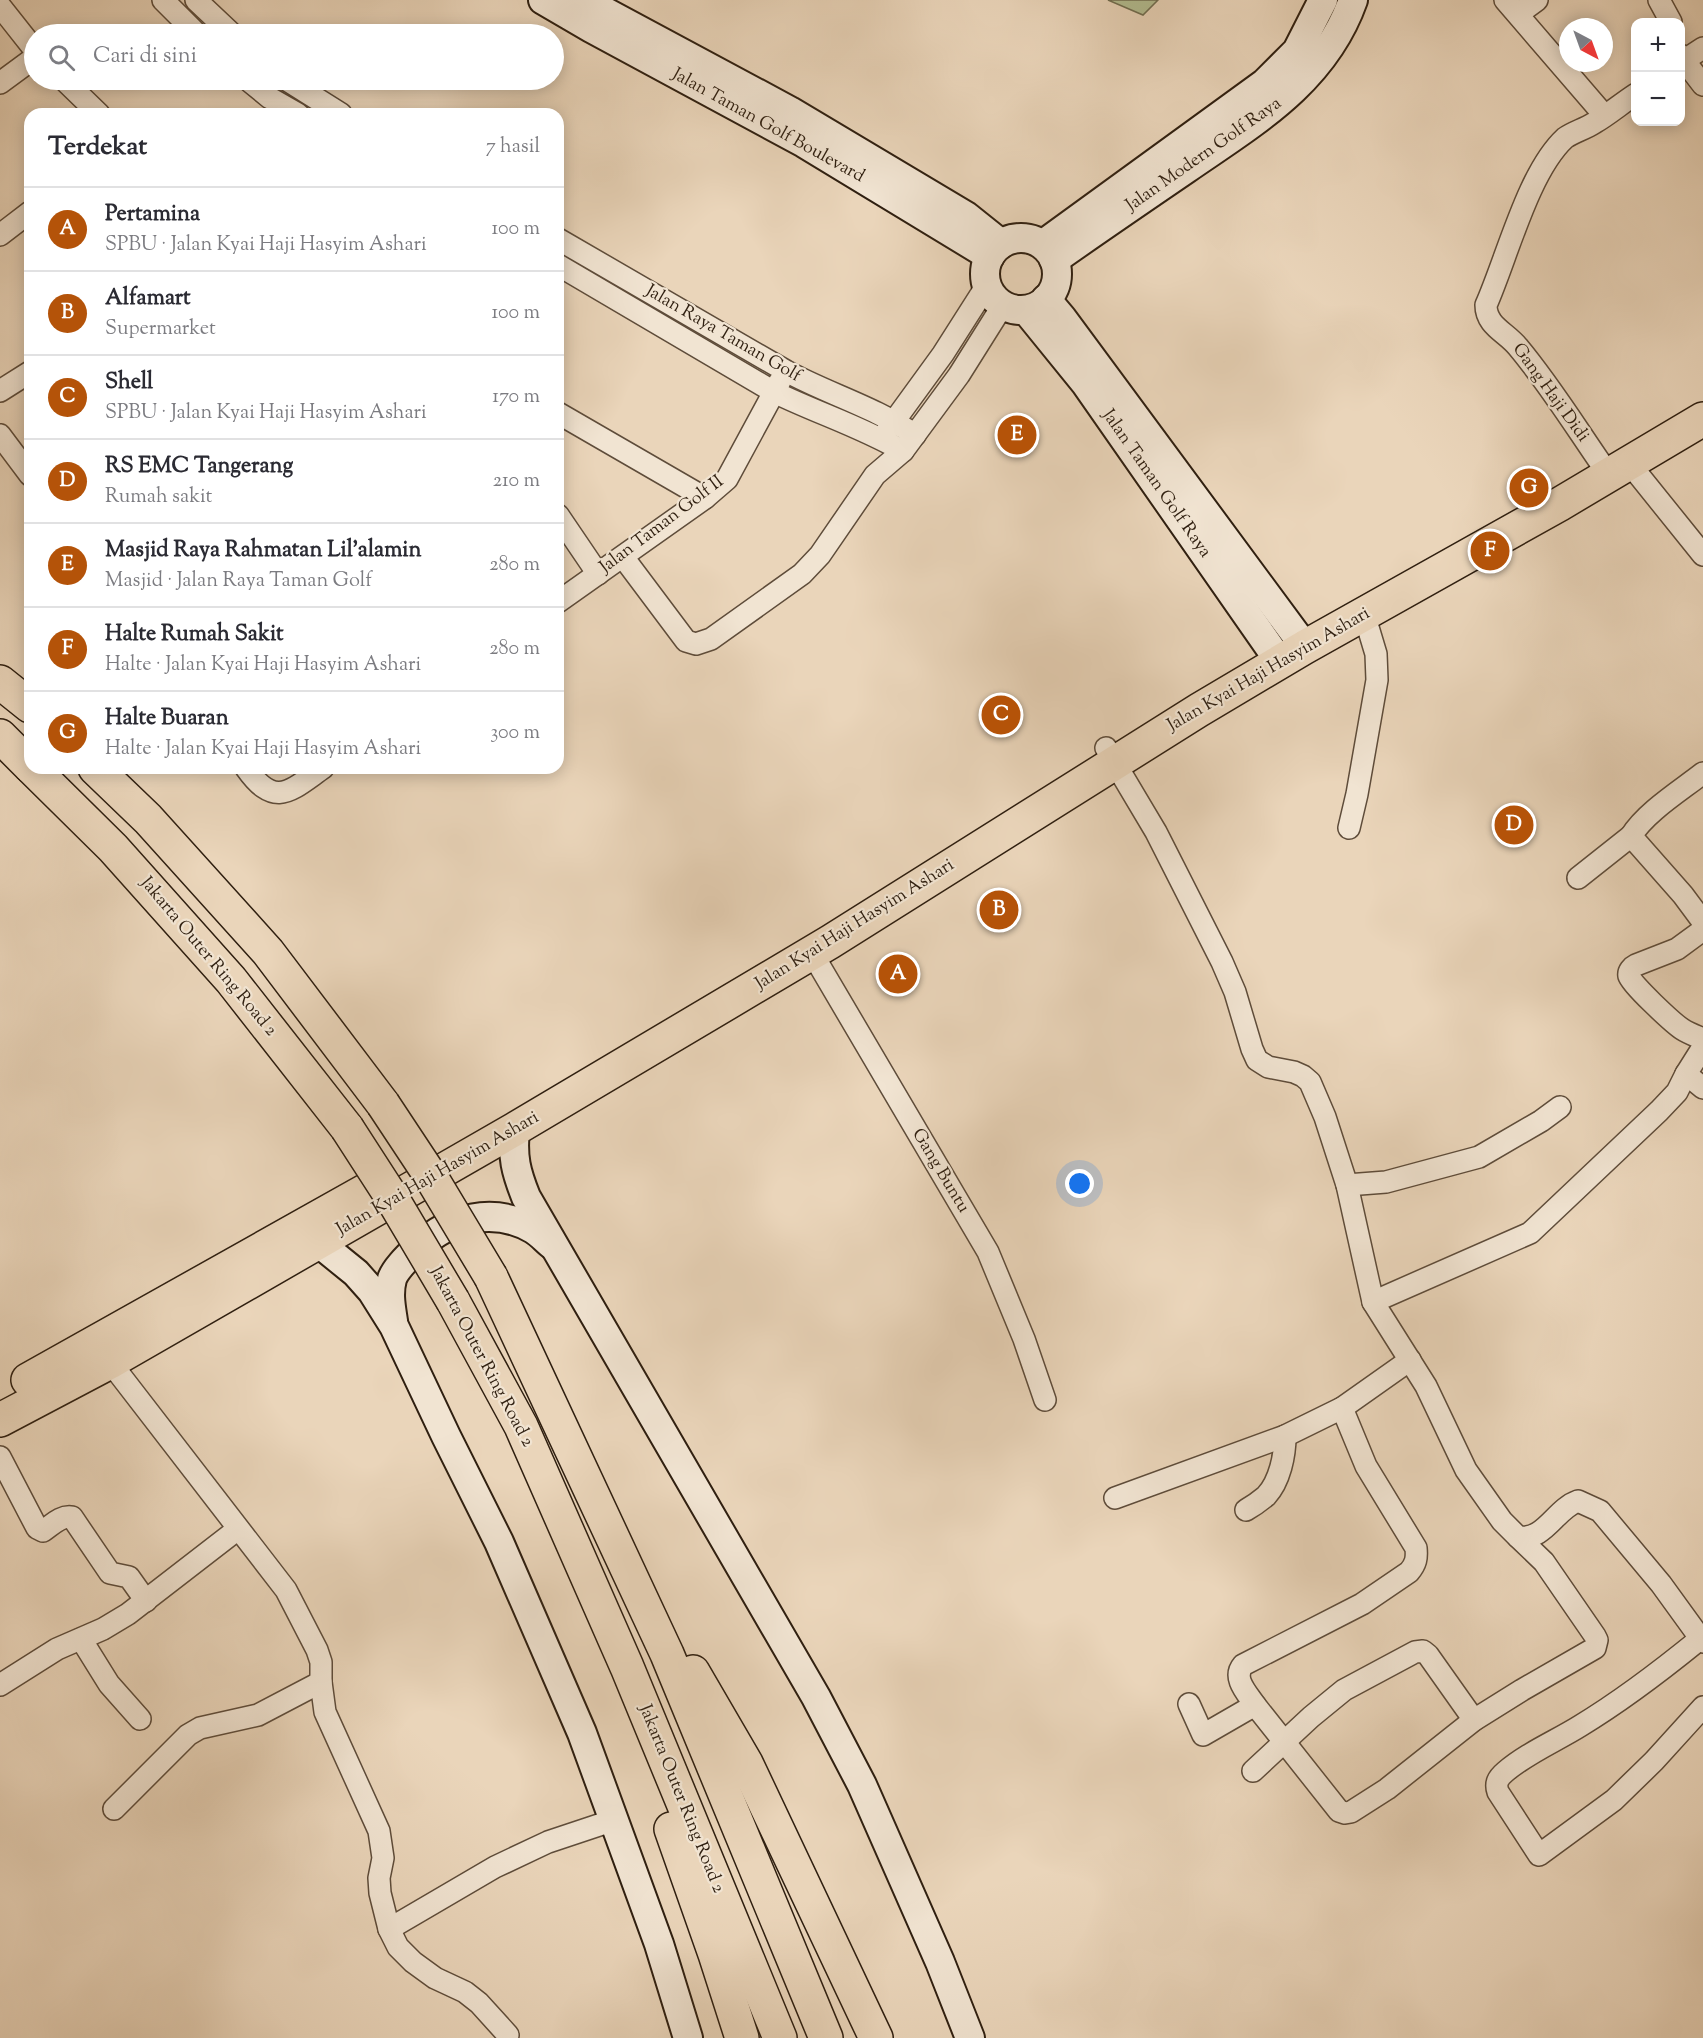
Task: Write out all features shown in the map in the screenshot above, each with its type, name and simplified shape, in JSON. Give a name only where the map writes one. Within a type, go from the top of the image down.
[{"type":"main road","name":"Jalan Kyai Haji Hasyim Ashari","points":[[1288,648],[1364,614],[1560,504],[1703,399]]},
{"type":"main road","name":"Jalan Kyai Haji Hasyim Ashari","points":[[0,1420],[110,1362],[319,1244],[515,1129],[821,940],[1111,755],[1288,648],[1616,464],[1703,419]]},
{"type":"main road","points":[[0,682],[24,701]]},
{"type":"main road","name":"Jakarta Outer Ring Road 2","points":[[0,736],[24,760]]},
{"type":"main road","name":"Jakarta Outer Ring Road 2","points":[[38,774],[113,848],[231,980],[347,1128],[389,1193],[453,1301],[520,1426],[627,1667],[780,2038]]},
{"type":"main road","points":[[101,774],[148,819],[268,952],[383,1104],[428,1172],[491,1277],[667,1654],[826,2038]]},
{"type":"main road","name":"Jalan Kyai Haji Hasyim Ashari","points":[[0,1395],[511,1108],[821,940]]},
{"type":"main road","points":[[603,1514],[746,1763],[876,2038]]},
{"type":"main road","points":[[563,1526],[715,1954],[742,2038]]},
{"type":"street","points":[[163,0],[186,24]]},
{"type":"street","points":[[196,0],[221,24]]},
{"type":"street","name":"Jalan Taman Golf Boulevard","points":[[543,0],[995,250]]},
{"type":"street","name":"Jalan Taman Golf Boulevard","points":[[583,0],[790,111],[966,216],[995,250]]},
{"type":"street","name":"Jalan Modern Golf Raya","points":[[1048,252],[1264,83],[1298,51],[1323,0]]},
{"type":"street","name":"Jalan Modern Golf Raya","points":[[1048,252],[1273,108],[1316,67],[1329,48],[1353,0]]},
{"type":"street","points":[[1537,0],[1512,7],[1604,115],[1631,97]]},
{"type":"street","points":[[1659,0],[1669,18]]},
{"type":"street","points":[[0,6],[24,36]]},
{"type":"street","points":[[1685,58],[1703,48]]},
{"type":"street","points":[[1685,64],[1703,85]]},
{"type":"street","points":[[0,83],[24,65]]},
{"type":"street","points":[[74,90],[93,108]]},
{"type":"street","points":[[261,90],[288,108]]},
{"type":"street","points":[[303,90],[331,108]]},
{"type":"street","name":"Gang Haji Didi","points":[[1604,115],[1596,122],[1567,137],[1542,167],[1486,305],[1486,315],[1493,325],[1518,346],[1616,464],[1703,555]]},
{"type":"street","points":[[0,235],[24,217]]},
{"type":"street","points":[[875,475],[882,438],[952,338],[1015,300],[1053,291],[1057,270],[1048,252],[1029,239],[1015,238],[995,250],[985,270],[1015,300]]},
{"type":"street","name":"Jalan Raya Taman Golf","points":[[564,242],[786,371],[816,387],[894,420],[909,443]]},
{"type":"street","name":"Jalan Raya Taman Golf","points":[[564,270],[774,392],[804,407],[882,438],[909,443]]},
{"type":"street","points":[[622,557],[686,641],[696,644],[711,639],[802,574],[820,555],[875,475],[909,443],[974,351],[1015,300]]},
{"type":"street","name":"Jalan Taman Golf Raya","points":[[1015,300],[1086,384],[1288,648]]},
{"type":"street","points":[[952,338],[974,351]]},
{"type":"street","name":"Jalan Taman Golf II","points":[[564,598],[705,498],[727,479],[786,371]]},
{"type":"street","points":[[0,392],[24,376]]},
{"type":"street","points":[[564,416],[705,498]]},
{"type":"street","points":[[0,435],[24,467]]},
{"type":"street","points":[[564,524],[598,574]]},
{"type":"street","points":[[1349,828],[1377,680],[1376,654],[1364,614]]},
{"type":"street","points":[[1111,755],[1156,832],[1222,962],[1235,992],[1257,1060],[1268,1067],[1294,1072],[1303,1076],[1310,1083],[1325,1117],[1347,1185],[1373,1302],[1426,1386],[1466,1470],[1502,1521],[1544,1562],[1595,1636],[1597,1645],[1592,1652],[1522,1690],[1474,1720],[1387,1789],[1351,1812],[1345,1813],[1339,1811],[1255,1705],[1239,1680],[1239,1672],[1243,1665],[1362,1604],[1414,1567],[1417,1558],[1416,1548],[1366,1466],[1342,1408]]},
{"type":"street","points":[[1578,878],[1631,836],[1636,828],[1655,811],[1703,773]]},
{"type":"street","points":[[250,774],[256,782],[267,790],[277,793],[294,789],[315,774]]},
{"type":"street","points":[[1631,836],[1683,895],[1703,922]]},
{"type":"street","points":[[1703,930],[1677,949],[1636,965],[1630,969],[1629,975],[1665,1015],[1682,1029],[1703,1039]]},
{"type":"street","name":"Gang Buntu","points":[[821,940],[988,1252],[1024,1339],[1045,1400]]},
{"type":"street","points":[[1373,1302],[1530,1233],[1659,1112],[1677,1092],[1703,1047]]},
{"type":"street","points":[[1686,1074],[1703,1088]]},
{"type":"street","points":[[1347,1185],[1386,1182],[1479,1156],[1560,1107]]},
{"type":"street","points":[[515,1129],[513,1152],[516,1173],[526,1197],[816,1697],[862,1785],[940,1962],[970,2038]]},
{"type":"street","points":[[394,1326],[389,1294],[392,1276],[433,1233],[457,1221],[483,1217],[509,1220],[533,1230],[554,1246]]},
{"type":"street","points":[[319,1244],[356,1273],[372,1291],[394,1326],[499,1542],[582,1733],[659,1944],[688,2038]]},
{"type":"street","points":[[1115,1498],[1285,1436],[1342,1408],[1410,1360]]},
{"type":"street","points":[[110,1362],[286,1590],[318,1650],[326,1712],[379,1831],[383,1858],[379,1878],[380,1893],[389,1929],[398,1947],[413,1962],[435,1978],[465,1992],[480,2003],[508,2035]]},
{"type":"street","points":[[1246,1510],[1264,1498],[1272,1489],[1285,1448],[1285,1436]]},
{"type":"street","points":[[0,1457],[37,1527],[43,1531],[58,1520],[68,1516],[72,1517],[110,1573],[129,1577],[146,1600]]},
{"type":"street","points":[[1518,1538],[1531,1537],[1540,1532],[1571,1504],[1578,1501],[1586,1503],[1600,1511],[1661,1584],[1702,1640],[1647,1682],[1581,1726],[1512,1767],[1498,1780],[1496,1786],[1498,1792],[1539,1855],[1614,1800],[1654,1761],[1703,1707]]},
{"type":"street","points":[[0,1685],[57,1648],[103,1629],[146,1600],[238,1529]]},
{"type":"street","points":[[81,1638],[109,1684],[140,1719]]},
{"type":"street","points":[[1253,1771],[1344,1690],[1421,1650],[1425,1651],[1435,1663],[1474,1720]]},
{"type":"street","points":[[114,1809],[188,1736],[200,1728],[258,1715],[321,1682]]},
{"type":"street","points":[[1189,1704],[1203,1735],[1255,1705]]},
{"type":"street","points":[[389,1929],[495,1867],[548,1842],[614,1820]]},
{"type":"green space","points":[[1108,0],[1158,0],[1143,15]]},
{"type":"place","name":"Masjid Raya Rahmatan Lil'alamin","points":[[1017,435]]},
{"type":"place","name":"Halte Buaran","points":[[1529,488]]},
{"type":"place","name":"Halte Rumah Sakit","points":[[1490,551]]},
{"type":"place","name":"Shell","points":[[1001,715]]},
{"type":"place","name":"RS EMC Tangerang","points":[[1514,825]]},
{"type":"place","name":"Alfamart","points":[[999,910]]},
{"type":"place","name":"Pertamina","points":[[898,974]]}]
